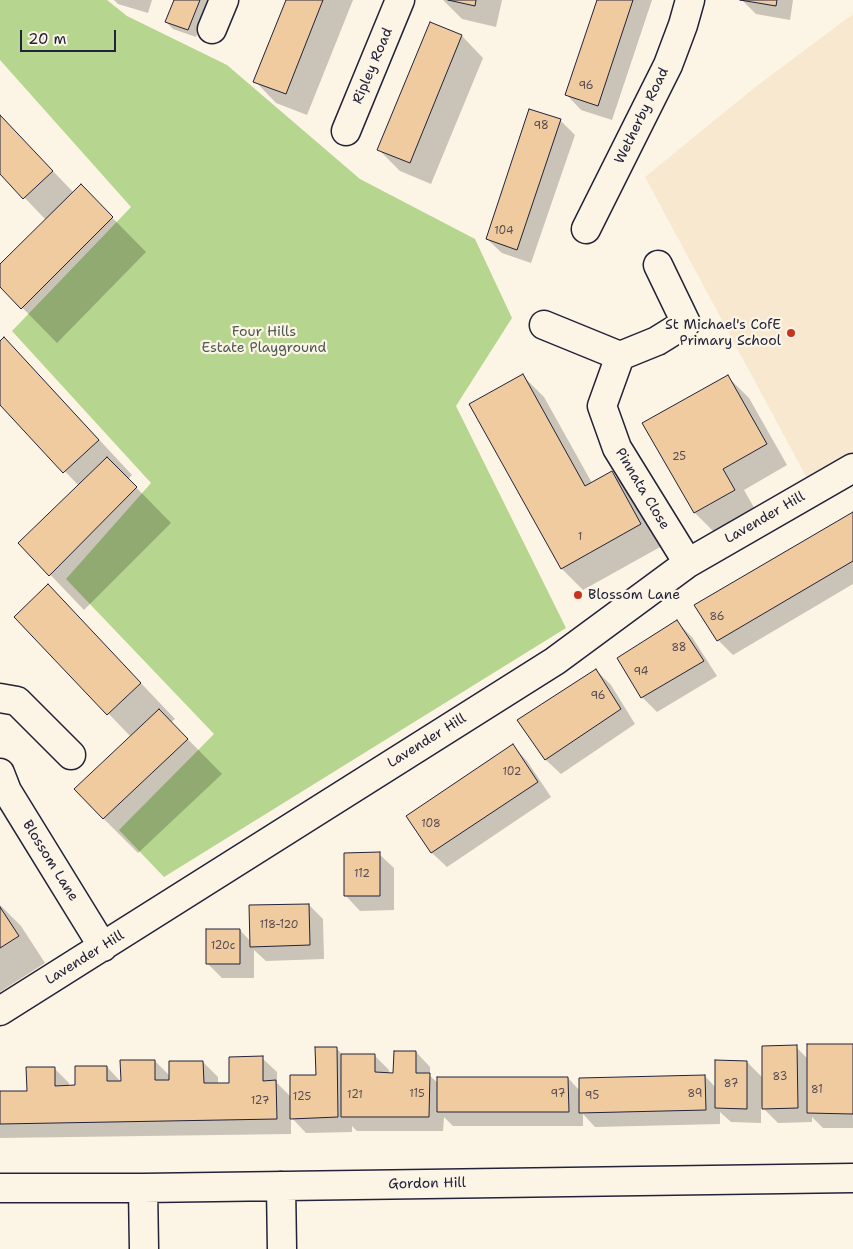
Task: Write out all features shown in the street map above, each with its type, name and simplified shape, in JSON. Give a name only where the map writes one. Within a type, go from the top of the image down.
[{"type":"street","points":[[212,29],[224,0]]},
{"type":"street","name":"Ripley Road","points":[[346,131],[400,0]]},
{"type":"street","name":"Wetherby Road","points":[[586,229],[668,65],[683,26],[690,0]]},
{"type":"street","points":[[544,325],[620,356],[657,342],[686,324],[658,265]]},
{"type":"street","name":"Pinnata Close","points":[[620,356],[602,406],[617,448],[688,563]]},
{"type":"street","name":"Lavender Hill","points":[[0,1012],[554,661],[688,563],[853,468]]},
{"type":"street","points":[[0,698],[17,701],[71,755]]},
{"type":"street","name":"Blossom Lane","points":[[0,773],[7,791],[103,947]]},
{"type":"street","name":"Gordon Hill","points":[[0,1188],[143,1188],[853,1178]]},
{"type":"street","points":[[282,1186],[282,1249]]},
{"type":"street","points":[[143,1188],[144,1249]]},
{"type":"shaded area","name":"St Michael's CofE Primary School","points":[[853,14],[853,456],[809,482],[645,177],[754,88]]},
{"type":"green space","name":"Four Hills Estate Playground","points":[[0,0],[107,0],[127,16],[227,65],[360,179],[475,239],[512,318],[456,406],[566,628],[164,877],[119,830],[214,734],[66,579],[151,483],[12,331],[131,207],[0,60]]},
{"type":"building","points":[[174,0],[200,0],[188,30],[165,22]]},
{"type":"building","points":[[286,0],[323,0],[286,94],[253,82]]},
{"type":"building","points":[[448,0],[476,0],[475,6]]},
{"type":"building","points":[[597,0],[633,0],[598,106],[565,95]]},
{"type":"building","points":[[740,0],[777,0],[776,6]]},
{"type":"building","points":[[430,22],[462,35],[410,163],[377,150]]},
{"type":"building","points":[[529,109],[561,119],[517,250],[486,239]]},
{"type":"building","points":[[0,115],[53,171],[23,199],[0,174]]},
{"type":"building","points":[[81,184],[113,217],[21,309],[0,287],[0,264]]},
{"type":"building","points":[[4,337],[99,440],[63,473],[0,405],[0,341]]},
{"type":"building","points":[[523,374],[585,486],[612,471],[641,524],[561,569],[469,404]]},
{"type":"building","points":[[728,375],[767,444],[723,469],[735,490],[694,513],[642,423]]},
{"type":"building","points":[[107,457],[137,487],[49,576],[18,543]]},
{"type":"building","points":[[853,512],[853,561],[717,641],[694,605]]},
{"type":"building","points":[[48,584],[141,683],[107,715],[14,617]]},
{"type":"building","points":[[677,620],[704,661],[641,698],[617,658]]},
{"type":"building","points":[[596,669],[621,709],[545,760],[517,720]]},
{"type":"building","points":[[159,709],[188,739],[103,819],[74,789]]},
{"type":"building","points":[[513,744],[538,782],[431,853],[406,816]]},
{"type":"building","points":[[380,852],[380,896],[344,896],[344,853]]},
{"type":"building","points":[[309,904],[310,945],[250,947],[249,905]]},
{"type":"building","points":[[0,907],[19,936],[0,948]]},
{"type":"building","points":[[206,929],[240,929],[240,964],[206,964]]},
{"type":"building","points":[[807,1044],[853,1044],[853,1114],[807,1113]]},
{"type":"building","points":[[797,1045],[798,1108],[762,1109],[762,1046]]},
{"type":"building","points":[[315,1047],[337,1047],[338,1117],[290,1119],[290,1075],[316,1075]]},
{"type":"building","points":[[394,1051],[416,1051],[416,1073],[430,1073],[429,1117],[341,1117],[341,1054],[375,1054],[375,1072],[393,1073]]},
{"type":"building","points":[[263,1056],[263,1081],[276,1080],[277,1119],[0,1124],[0,1091],[27,1091],[26,1067],[55,1067],[55,1086],[75,1085],[75,1066],[107,1066],[107,1081],[121,1081],[120,1060],[155,1060],[155,1080],[169,1080],[169,1061],[203,1061],[204,1083],[229,1083],[229,1057]]},
{"type":"building","points":[[715,1060],[747,1061],[747,1109],[715,1108]]},
{"type":"building","points":[[705,1075],[706,1110],[579,1113],[579,1078]]},
{"type":"building","points":[[437,1077],[568,1077],[569,1112],[437,1112]]},
{"type":"place","name":"St Michael's CofE Primary School","points":[[791,333]]},
{"type":"place","name":"Blossom Lane","points":[[578,595]]}]
